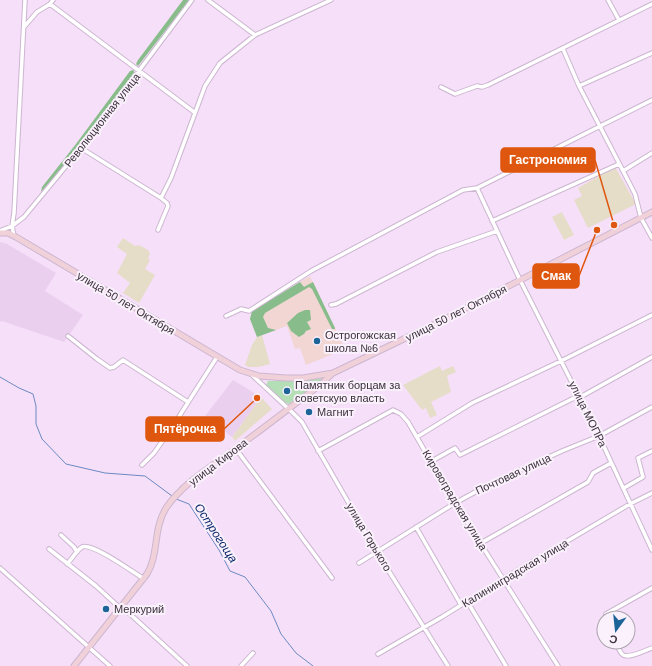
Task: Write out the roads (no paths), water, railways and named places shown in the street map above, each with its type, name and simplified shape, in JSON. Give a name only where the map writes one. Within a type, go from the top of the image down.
[{"type":"main road","name":"улица 50 лет Октября","points":[[0,232],[8,233],[14,236],[240,370],[270,378],[286,378],[309,377],[333,373],[437,323],[652,212]]},
{"type":"main road","name":"улица Кирова","points":[[74,666],[144,580],[154,559],[159,524],[170,504],[180,491],[197,476],[236,449],[333,373]]},
{"type":"street","points":[[14,236],[12,226],[14,213],[25,0]]},
{"type":"street","points":[[24,27],[37,12],[50,4],[53,0]]},
{"type":"street","name":"Революционная улица","points":[[12,226],[24,217],[81,148],[192,0]]},
{"type":"street","points":[[208,0],[255,35]]},
{"type":"street","points":[[161,198],[171,178],[188,133],[194,112],[205,86],[220,62],[255,35],[331,0]]},
{"type":"street","points":[[608,0],[619,20]]},
{"type":"street","points":[[50,4],[194,112]]},
{"type":"street","points":[[441,87],[455,94],[477,86],[482,87],[488,85],[652,4]]},
{"type":"street","points":[[563,49],[580,86],[635,194],[641,218],[652,238]]},
{"type":"street","points":[[580,86],[652,53]]},
{"type":"street","points":[[226,316],[241,309],[249,310],[311,271],[462,190],[477,188],[652,100]]},
{"type":"street","points":[[81,148],[167,203],[168,206],[158,230]]},
{"type":"street","points":[[623,171],[652,153]]},
{"type":"street","points":[[492,221],[620,164]]},
{"type":"street","name":"улица МОПРа","points":[[477,188],[520,280],[599,436],[652,550]]},
{"type":"street","points":[[0,232],[12,226]]},
{"type":"street","points":[[8,233],[12,226]]},
{"type":"street","points":[[330,305],[336,304],[437,252],[497,231]]},
{"type":"street","points":[[417,437],[472,404],[652,315]]},
{"type":"street","points":[[68,336],[97,360],[110,368],[114,367],[123,360],[188,402]]},
{"type":"street","points":[[142,465],[154,454],[218,357]]},
{"type":"street","points":[[432,461],[455,448],[460,455],[572,398],[584,395],[652,357]]},
{"type":"street","name":"улица 50 лет Октября","points":[[252,374],[288,409]]},
{"type":"street","name":"Почтовая улица","points":[[359,563],[455,503],[490,484],[599,436],[652,406]]},
{"type":"street","name":"улица Горького","points":[[288,409],[302,422],[377,552],[448,666]]},
{"type":"street","name":"Кировоградская улица","points":[[318,451],[393,410],[401,414],[432,461],[455,503],[558,666]]},
{"type":"street","points":[[236,449],[332,578]]},
{"type":"street","points":[[624,488],[643,477],[638,458],[652,451]]},
{"type":"street","points":[[480,543],[588,482],[593,473],[611,463]]},
{"type":"street","name":"Калининградская улица","points":[[378,654],[630,504],[652,493]]},
{"type":"street","points":[[416,527],[461,605]]},
{"type":"street","points":[[61,535],[78,552]]},
{"type":"street","points":[[67,564],[83,547],[86,547],[97,550],[144,580]]},
{"type":"street","points":[[49,549],[96,586],[120,608],[130,614],[187,666]]},
{"type":"street","points":[[0,568],[110,666]]},
{"type":"street","points":[[613,610],[652,588]]},
{"type":"street","points":[[467,601],[506,666]]},
{"type":"street","points":[[620,650],[625,656],[630,656],[652,648]]},
{"type":"street","points":[[241,666],[253,653]]},
{"type":"waterway","name":"Острогоща","points":[[0,377],[33,394],[36,406],[36,424],[42,439],[66,464],[105,473],[145,476],[172,496]]},
{"type":"waterway","name":"Острогоща","points":[[176,499],[189,504],[219,550],[230,571],[245,577],[271,611],[281,634],[296,653],[313,666]]},
{"type":"place","name":"Гастрономия","points":[[614,225]]},
{"type":"place","name":"Смак","points":[[597,230]]},
{"type":"place","name":"Острогожская школа №6","points":[[317,341]]},
{"type":"place","name":"Памятник борцам за советскую власть","points":[[287,391]]},
{"type":"place","name":"Пятёрочка","points":[[257,398]]},
{"type":"place","name":"Магнит","points":[[309,412]]},
{"type":"place","name":"Меркурий","points":[[106,609]]}]
